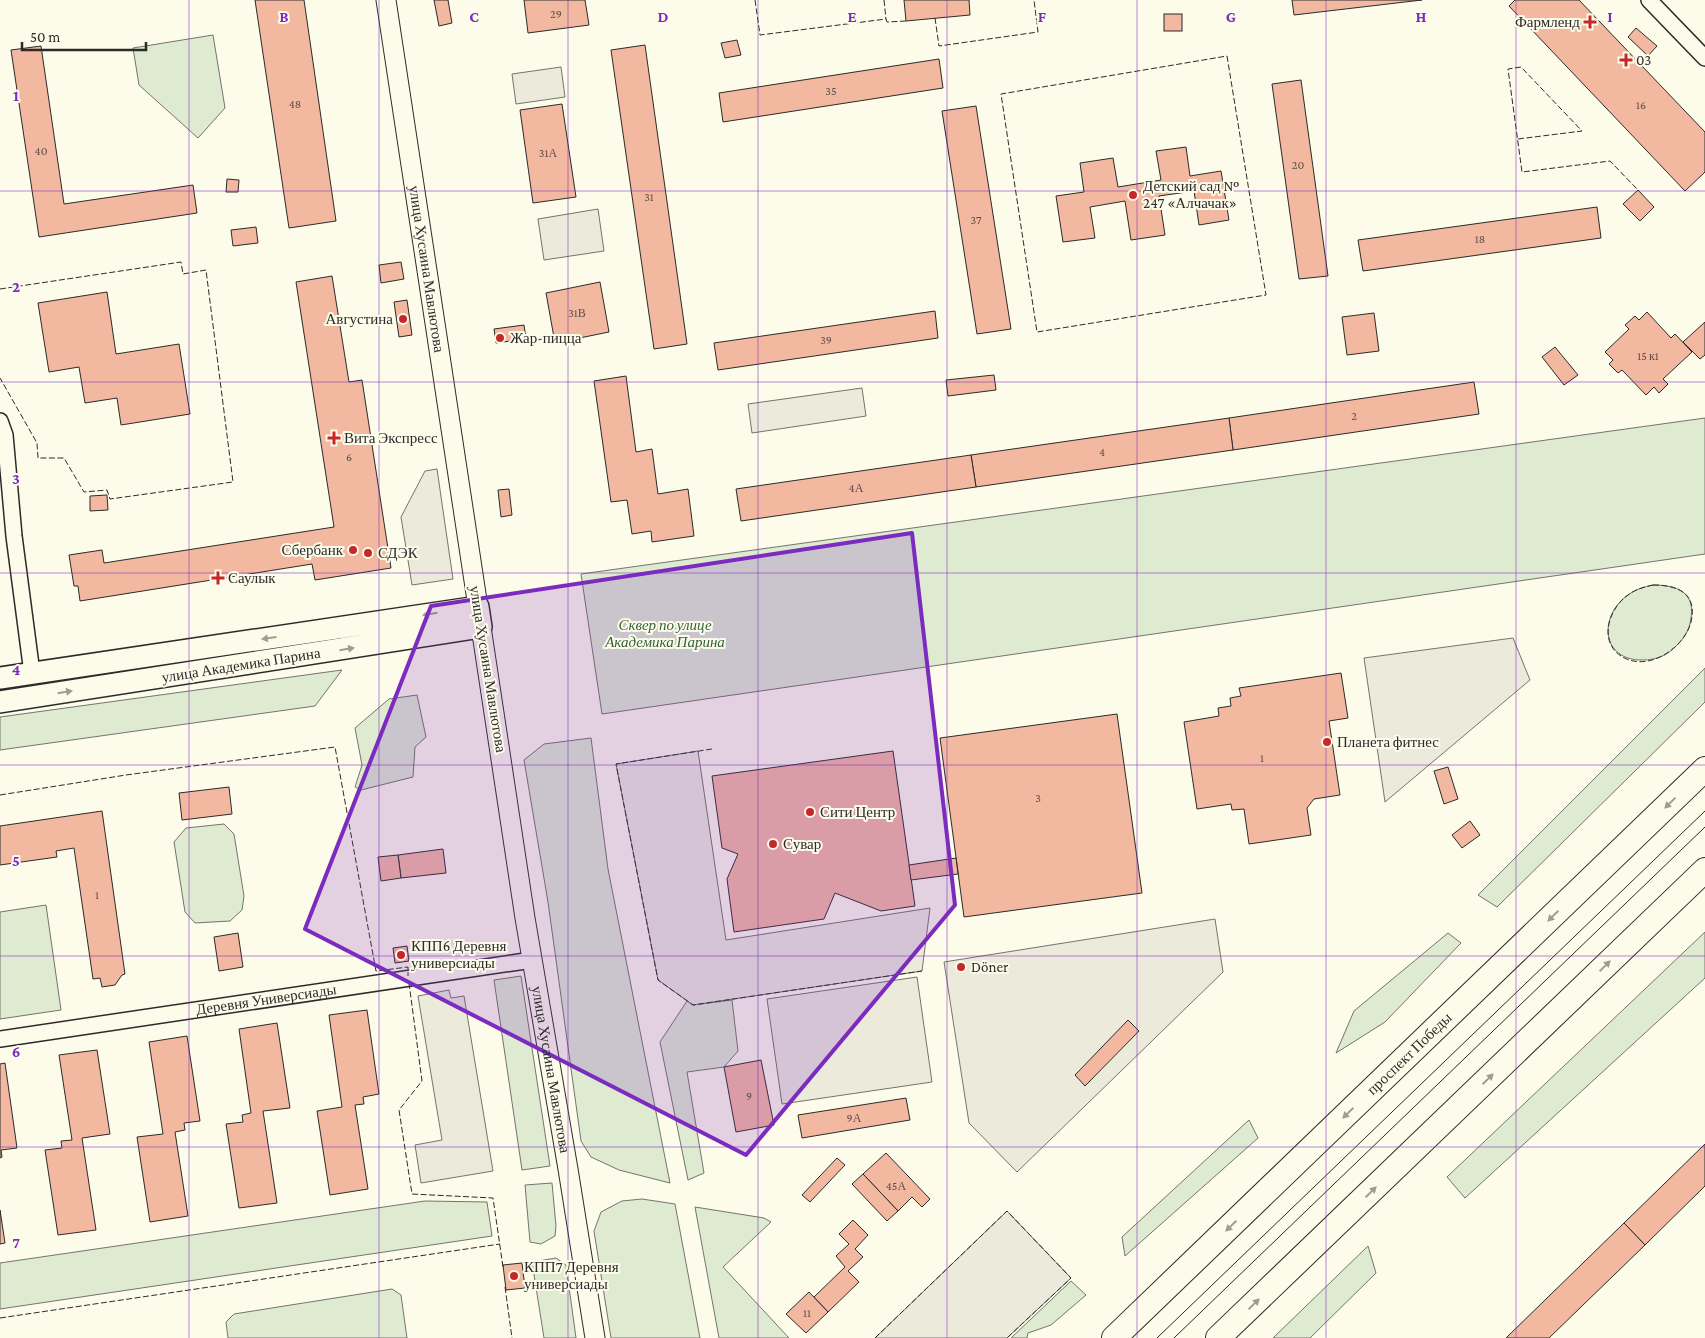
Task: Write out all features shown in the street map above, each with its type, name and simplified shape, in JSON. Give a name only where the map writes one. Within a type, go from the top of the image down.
[{"type":"main road","name":"улица Академика Парина","points":[[0,678],[480,617]]},
{"type":"main road","name":"улица Академика Парина","points":[[0,702],[480,617]]},
{"type":"main road","points":[[32,673],[35,696]]},
{"type":"main road","name":"проспект Победы","points":[[1114,1338],[1705,769]]},
{"type":"main road","points":[[1218,1338],[1705,870]]},
{"type":"street","name":"улица Хусаина Мавлютова","points":[[386,0],[532,960],[595,1338]]},
{"type":"street","points":[[1648,0],[1705,58]]},
{"type":"street","points":[[0,421],[5,436],[14,536],[32,673]]},
{"type":"street","name":"Деревня Универсиады","points":[[0,1038],[532,960]]},
{"type":"highlighted area","points":[[912,533],[955,905],[746,1155],[305,929],[431,606]]},
{"type":"green space","points":[[213,35],[225,108],[198,138],[139,85],[133,48]]},
{"type":"green space","name":"Сквер по улице Академика Парина","points":[[1705,418],[1705,554],[602,714],[581,574]]},
{"type":"green space","points":[[1653,585],[1676,588],[1687,596],[1691,609],[1689,627],[1680,642],[1664,655],[1647,660],[1629,658],[1619,653],[1612,645],[1608,636],[1608,625],[1618,604],[1628,595],[1643,587]]},
{"type":"green space","points":[[1705,668],[1705,702],[1497,907],[1478,895]]},
{"type":"green space","points":[[342,670],[315,706],[0,750],[0,717]]},
{"type":"green space","points":[[417,695],[426,737],[415,747],[413,777],[361,790],[355,787],[362,765],[355,728],[389,699]]},
{"type":"green space","points":[[591,738],[608,869],[670,1183],[619,1170],[591,1157],[581,1141],[548,902],[524,760],[544,744]]},
{"type":"green space","points":[[224,824],[234,834],[244,896],[242,910],[230,921],[195,923],[185,912],[174,842],[186,828]]},
{"type":"green space","points":[[46,905],[61,1010],[0,1019],[0,912]]},
{"type":"green space","points":[[1705,932],[1705,978],[1465,1198],[1447,1177]]},
{"type":"green space","points":[[1448,933],[1461,943],[1385,1022],[1336,1053],[1354,1011]]},
{"type":"green space","points":[[521,976],[550,1166],[522,1170],[494,980]]},
{"type":"green space","points":[[732,1000],[738,1051],[724,1067],[687,1072],[704,1173],[688,1180],[660,1042],[687,1001],[693,1005]]},
{"type":"green space","points":[[1249,1120],[1258,1138],[1125,1256],[1122,1237]]},
{"type":"green space","points":[[552,1183],[556,1226],[555,1236],[541,1244],[530,1242],[525,1185]]},
{"type":"green space","points":[[642,1199],[675,1204],[700,1338],[611,1338],[594,1231],[601,1212],[622,1201]]},
{"type":"green space","points":[[425,1201],[487,1202],[492,1236],[0,1309],[0,1263]]},
{"type":"green space","points":[[695,1207],[764,1218],[771,1222],[723,1267],[789,1338],[719,1338]]},
{"type":"green space","points":[[1368,1246],[1376,1273],[1310,1338],[1273,1338]]},
{"type":"green space","points":[[556,1258],[566,1265],[576,1338],[544,1338],[532,1262]]},
{"type":"green space","points":[[1071,1281],[1086,1295],[1051,1325],[1028,1333],[1027,1338],[1011,1338]]},
{"type":"green space","points":[[392,1289],[401,1295],[407,1338],[228,1338],[226,1322],[234,1314]]},
{"type":"shaded area","points":[[561,67],[565,97],[516,104],[512,74]]},
{"type":"shaded area","points":[[598,209],[604,251],[544,260],[538,219]]},
{"type":"shaded area","points":[[862,388],[866,416],[752,433],[748,404]]},
{"type":"shaded area","points":[[437,469],[453,579],[412,585],[401,517],[425,471]]},
{"type":"shaded area","points":[[1513,638],[1530,680],[1385,802],[1364,658]]},
{"type":"shaded area","points":[[698,751],[726,940],[930,908],[922,971],[693,1005],[658,980],[616,764]]},
{"type":"shaded area","points":[[1215,919],[1223,972],[1017,1172],[969,1123],[944,962]]},
{"type":"shaded area","points":[[917,977],[932,1082],[782,1104],[767,999]]},
{"type":"shaded area","points":[[449,990],[451,998],[464,996],[493,1171],[421,1183],[415,1145],[442,1140],[418,996]]},
{"type":"shaded area","points":[[1007,1211],[1071,1278],[1007,1338],[875,1338]]},
{"type":"building","points":[[255,0],[304,0],[336,221],[289,228]]},
{"type":"building","points":[[434,0],[448,0],[452,23],[439,26]]},
{"type":"building","points":[[524,0],[585,0],[589,25],[528,33]]},
{"type":"building","points":[[904,0],[969,0],[970,15],[906,21]]},
{"type":"building","points":[[1292,0],[1422,0],[1294,15]]},
{"type":"building","points":[[1515,0],[1579,0],[1705,132],[1705,172],[1685,191],[1509,6]]},
{"type":"building","points":[[1164,14],[1182,14],[1182,31],[1164,31]]},
{"type":"building","points":[[1636,28],[1657,46],[1648,56],[1628,37]]},
{"type":"building","points":[[737,40],[741,55],[725,58],[721,43]]},
{"type":"building","points":[[645,45],[687,344],[654,349],[611,50]]},
{"type":"building","points":[[41,46],[64,204],[193,185],[197,213],[39,237],[11,50]]},
{"type":"building","points":[[939,59],[943,88],[723,122],[719,93]]},
{"type":"building","points":[[1301,80],[1328,276],[1299,279],[1272,84]]},
{"type":"building","points":[[562,104],[576,197],[533,203],[520,110]]},
{"type":"building","points":[[976,106],[1011,329],[977,334],[942,111]]},
{"type":"building","points":[[1186,147],[1190,176],[1221,171],[1229,220],[1199,225],[1194,191],[1159,196],[1165,235],[1131,240],[1125,201],[1090,207],[1095,238],[1063,242],[1056,196],[1084,192],[1080,163],[1113,158],[1118,187],[1161,180],[1156,151]]},
{"type":"building","points":[[227,179],[239,180],[238,192],[226,192]]},
{"type":"building","points":[[1638,190],[1654,207],[1640,221],[1623,204]]},
{"type":"building","points":[[1597,207],[1601,238],[1363,271],[1358,240]]},
{"type":"building","points":[[256,227],[258,243],[233,246],[231,230]]},
{"type":"building","points":[[401,262],[404,279],[381,283],[379,265]]},
{"type":"building","points":[[332,276],[349,382],[362,380],[391,568],[315,580],[312,564],[80,601],[78,586],[74,586],[69,555],[102,550],[104,563],[334,527],[296,282]]},
{"type":"building","points":[[600,282],[609,332],[555,343],[546,293]]},
{"type":"building","points":[[107,292],[116,354],[179,344],[190,414],[121,425],[117,398],[85,403],[79,367],[49,372],[38,303]]},
{"type":"building","points":[[407,300],[412,335],[399,337],[394,302]]},
{"type":"building","points":[[935,311],[938,338],[718,370],[714,343]]},
{"type":"building","points":[[1647,312],[1671,338],[1675,334],[1692,352],[1663,379],[1668,384],[1659,393],[1654,387],[1646,395],[1622,370],[1618,373],[1609,364],[1613,360],[1605,352],[1629,329],[1625,325],[1635,316],[1639,320]]},
{"type":"building","points":[[1374,313],[1379,351],[1347,355],[1342,317]]},
{"type":"building","points":[[1705,322],[1705,355],[1700,359],[1683,342]]},
{"type":"building","points":[[524,325],[526,339],[496,343],[494,329]]},
{"type":"building","points":[[1555,347],[1578,375],[1564,385],[1542,357]]},
{"type":"building","points":[[994,375],[996,390],[948,396],[946,380]]},
{"type":"building","points":[[626,376],[636,452],[652,449],[658,494],[688,489],[694,536],[652,542],[651,531],[632,534],[627,500],[611,502],[594,381]]},
{"type":"building","points":[[1474,382],[1479,414],[1233,450],[1229,418]]},
{"type":"building","points":[[1229,418],[1233,450],[976,487],[971,455]]},
{"type":"building","points":[[971,455],[976,487],[741,521],[736,489]]},
{"type":"building","points":[[509,489],[512,515],[501,517],[498,490]]},
{"type":"building","points":[[107,495],[108,510],[90,511],[90,496]]},
{"type":"building","points":[[1341,673],[1348,718],[1329,721],[1340,795],[1314,799],[1307,808],[1311,835],[1249,844],[1244,809],[1232,810],[1231,804],[1197,809],[1184,722],[1219,716],[1218,708],[1231,706],[1230,698],[1241,696],[1239,688]]},
{"type":"building","points":[[1117,714],[1142,893],[964,917],[940,738]]},
{"type":"building","name":"Сити Центр","points":[[893,751],[915,906],[881,911],[835,893],[824,919],[734,932],[727,879],[738,854],[722,848],[712,776]]},
{"type":"building","points":[[1448,767],[1458,799],[1444,804],[1434,771]]},
{"type":"building","points":[[229,787],[232,814],[182,820],[179,793]]},
{"type":"building","points":[[102,811],[125,974],[122,975],[115,985],[102,987],[100,978],[93,979],[74,848],[56,851],[57,857],[0,865],[0,826]]},
{"type":"building","points":[[1470,821],[1480,835],[1462,848],[1452,835]]},
{"type":"building","points":[[443,849],[446,873],[401,878],[398,855]]},
{"type":"building","points":[[398,855],[401,878],[381,881],[378,857]]},
{"type":"building","points":[[956,858],[958,874],[911,880],[909,865]]},
{"type":"building","points":[[238,933],[243,967],[219,971],[214,937]]},
{"type":"building","name":"КПП6 Деревня универсиады","points":[[407,946],[409,961],[395,963],[393,948]]},
{"type":"building","points":[[367,1010],[379,1094],[363,1097],[364,1104],[355,1105],[368,1189],[330,1195],[317,1111],[342,1107],[329,1015]]},
{"type":"building","points":[[1128,1020],[1139,1031],[1085,1086],[1075,1075]]},
{"type":"building","points":[[277,1023],[290,1108],[263,1111],[277,1203],[239,1208],[226,1124],[243,1122],[242,1115],[251,1113],[239,1029]]},
{"type":"building","points":[[187,1036],[200,1121],[184,1123],[185,1130],[175,1132],[188,1216],[150,1222],[137,1137],[163,1134],[149,1042]]},
{"type":"building","points":[[97,1050],[110,1134],[82,1138],[96,1230],[58,1235],[45,1150],[62,1148],[61,1141],[72,1140],[59,1055]]},
{"type":"building","points":[[761,1060],[774,1125],[736,1132],[724,1067]]},
{"type":"building","points":[[5,1063],[17,1148],[1,1150],[2,1157],[0,1158],[0,1064]]},
{"type":"building","points":[[906,1098],[910,1120],[802,1138],[798,1115]]},
{"type":"building","points":[[1705,1144],[1705,1186],[1645,1245],[1624,1223]]},
{"type":"building","points":[[886,1153],[930,1199],[922,1207],[912,1197],[898,1211],[863,1174]]},
{"type":"building","points":[[837,1158],[845,1165],[810,1202],[802,1195]]},
{"type":"building","points":[[863,1174],[898,1211],[887,1221],[852,1184]]},
{"type":"building","points":[[0,1210],[5,1243],[0,1244]]},
{"type":"building","points":[[853,1220],[868,1235],[855,1249],[863,1257],[848,1271],[859,1282],[828,1312],[814,1297],[845,1267],[836,1256],[849,1244],[839,1234]]},
{"type":"building","points":[[1624,1223],[1645,1245],[1549,1338],[1506,1338]]},
{"type":"building","name":"КПП7 Деревня универсиады","points":[[522,1263],[525,1288],[506,1290],[503,1265]]},
{"type":"building","points":[[809,1292],[828,1312],[806,1333],[786,1314]]},
{"type":"tram line","points":[[1157,1338],[1705,811]]},
{"type":"tram line","points":[[1174,1338],[1705,827]]},
{"type":"fence","points":[[755,0],[760,35],[886,19],[887,22],[906,21]]},
{"type":"fence","points":[[884,0],[886,19]]},
{"type":"fence","points":[[935,18],[939,46],[1038,32],[1034,0]]},
{"type":"fence","points":[[1227,56],[1266,295],[1037,332],[1001,94],[1227,56]]},
{"type":"fence","points":[[1518,139],[1582,131],[1521,67],[1508,69],[1522,172],[1610,161],[1638,190]]},
{"type":"fence","points":[[0,289],[181,262],[183,274],[206,270],[233,482],[110,499],[107,490],[84,492],[64,458],[38,458],[37,443],[0,378]]},
{"type":"fence","points":[[1653,585],[1670,587],[1684,593],[1691,604],[1691,622],[1681,641],[1663,656],[1642,662],[1631,661],[1614,650],[1610,642],[1608,634],[1611,616],[1621,601],[1628,595],[1643,587],[1653,585]]},
{"type":"fence","points":[[0,795],[126,775],[335,747],[376,971],[408,967],[408,976]]},
{"type":"fence","points":[[712,749],[616,764],[658,980],[693,1005],[922,971]]},
{"type":"fence","points":[[409,983],[422,1081],[399,1110],[412,1194],[493,1198],[503,1267]]},
{"type":"fence","points":[[875,1338],[1007,1211],[1071,1278],[1007,1338]]},
{"type":"fence","points":[[0,1318],[500,1244]]},
{"type":"fence","points":[[505,1287],[512,1338]]},
{"type":"place","name":"Фармленд","points":[[1590,22]]},
{"type":"place","name":"03","points":[[1626,60]]},
{"type":"place","name":"Детский сад № 247 «Алчачак»","points":[[1133,195]]},
{"type":"place","name":"Августина","points":[[403,319]]},
{"type":"place","name":"Жар-пицца","points":[[500,338]]},
{"type":"place","name":"Вита Экспресс","points":[[334,438]]},
{"type":"place","name":"Сбербанк","points":[[353,550]]},
{"type":"place","name":"СДЭК","points":[[368,553]]},
{"type":"place","name":"Саулык","points":[[218,578]]},
{"type":"place","name":"Планета фитнес","points":[[1327,742]]},
{"type":"place","name":"Сити Центр","points":[[810,812]]},
{"type":"place","name":"Сувар","points":[[773,844]]},
{"type":"place","name":"КПП6 Деревня универсиады","points":[[401,955]]},
{"type":"place","name":"Döner","points":[[961,967]]},
{"type":"place","name":"КПП7 Деревня универсиады","points":[[514,1276]]}]
